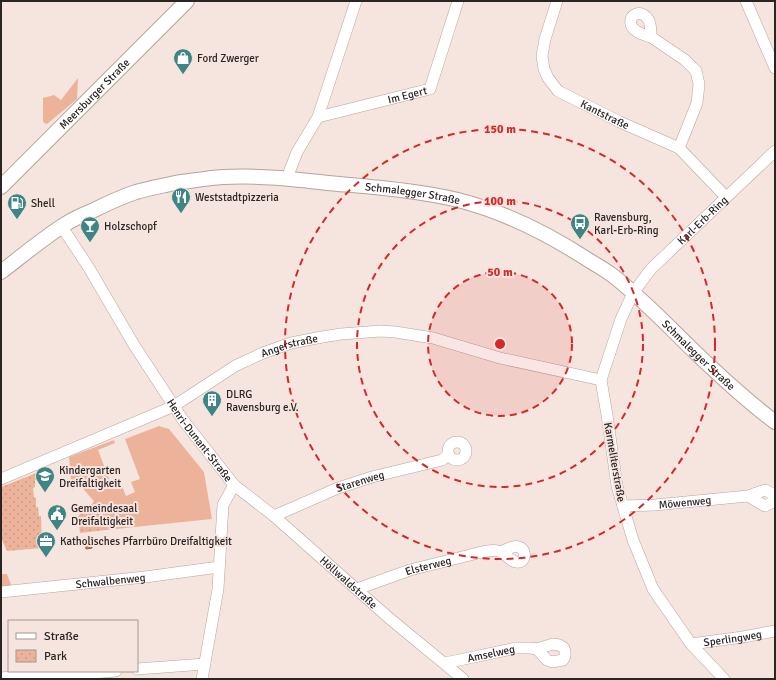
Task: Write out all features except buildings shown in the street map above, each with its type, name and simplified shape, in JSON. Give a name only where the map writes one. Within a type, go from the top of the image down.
[{"type":"street","name":"Meersburger Straße","points":[[1,187],[187,1]]},
{"type":"street","points":[[287,178],[297,152],[318,117],[356,1]]},
{"type":"street","name":"Im Egert","points":[[318,117],[430,89],[458,1]]},
{"type":"street","name":"Kantstraße","points":[[557,1],[545,39],[542,56],[544,69],[548,78],[558,91],[620,122],[679,148],[726,197]]},
{"type":"street","points":[[746,1],[775,68]]},
{"type":"street","points":[[652,36],[685,60],[696,71],[699,84],[697,103],[679,148]]},
{"type":"street","name":"Karl-Erb-Ring","points":[[633,293],[651,269],[775,151]]},
{"type":"street","name":"Schmalegger Straße","points":[[1,272],[62,227],[81,216],[114,200],[161,186],[222,177],[248,176],[287,178],[422,193],[478,206],[529,227],[576,252],[611,275],[633,293],[656,313],[696,353],[750,402],[775,422]]},
{"type":"street","name":"Henri-Dunant-Straße","points":[[62,227],[89,268],[134,345],[183,420],[234,485],[223,505],[218,589],[202,679]]},
{"type":"street","name":"Karmeliterstraße","points":[[633,293],[620,319],[601,380],[617,486],[633,540],[653,589],[691,644],[724,679]]},
{"type":"street","name":"Angerstraße","points":[[1,479],[174,406],[235,366],[263,353],[291,343],[341,334],[381,330],[433,338],[500,358],[601,380]]},
{"type":"street","name":"Starenweg","points":[[274,516],[338,488],[384,474],[442,460],[448,455]]},
{"type":"street","name":"Höllwaldstraße","points":[[234,485],[274,516],[389,618],[463,679]]},
{"type":"street","name":"Möwenweg","points":[[622,506],[654,505],[748,496]]},
{"type":"street","name":"Elsterweg","points":[[357,589],[410,570],[482,552],[494,550],[501,552]]},
{"type":"street","name":"Schwalbenweg","points":[[1,592],[137,578],[219,567]]},
{"type":"street","name":"Sperlingweg","points":[[691,644],[775,631]]},
{"type":"street","name":"Amselweg","points":[[445,663],[516,648],[537,649]]},
{"type":"street","points":[[138,670],[205,664]]},
{"type":"street","points":[[1,678],[40,674],[47,677],[104,672]]},
{"type":"green space","points":[[78,78],[77,99],[47,124],[44,123],[43,98],[54,95],[61,100]]},
{"type":"green space","points":[[159,426],[169,429],[204,472],[212,519],[106,530],[104,513],[79,484],[72,490],[69,457],[114,440],[115,443],[98,450],[113,489],[122,486],[126,496],[135,492],[131,482],[140,479],[125,439]]},
{"type":"green space","points":[[49,468],[52,473],[35,480],[35,487],[33,488],[34,498],[36,498],[36,507],[38,507],[39,516],[41,516],[42,548],[7,551],[1,538],[1,487]]},
{"type":"green space","points":[[95,501],[104,513],[106,530],[80,533],[78,516]]},
{"type":"green space","points":[[1,574],[7,574],[13,590],[1,592]]},
{"type":"water","points":[[91,538],[92,548],[86,549],[85,539]]},
{"type":"place","name":"Ford Zwerger","points":[[183,75]]},
{"type":"place","name":"Weststadtpizzeria","points":[[181,214]]},
{"type":"place","name":"Shell","points":[[17,220]]},
{"type":"place","name":"Ravensburg, Karl-Erb-Ring","points":[[580,240]]},
{"type":"place","name":"Holzschopf","points":[[90,243]]},
{"type":"place","name":"DLRG Ravensburg e.V.","points":[[212,417]]},
{"type":"place","name":"Kindergarten Dreifaltigkeit","points":[[45,493]]},
{"type":"place","name":"Gemeindesaal Dreifaltigkeit","points":[[57,531]]},
{"type":"place","name":"Katholisches Pfarrbüro Dreifaltigkeit","points":[[46,558]]}]
